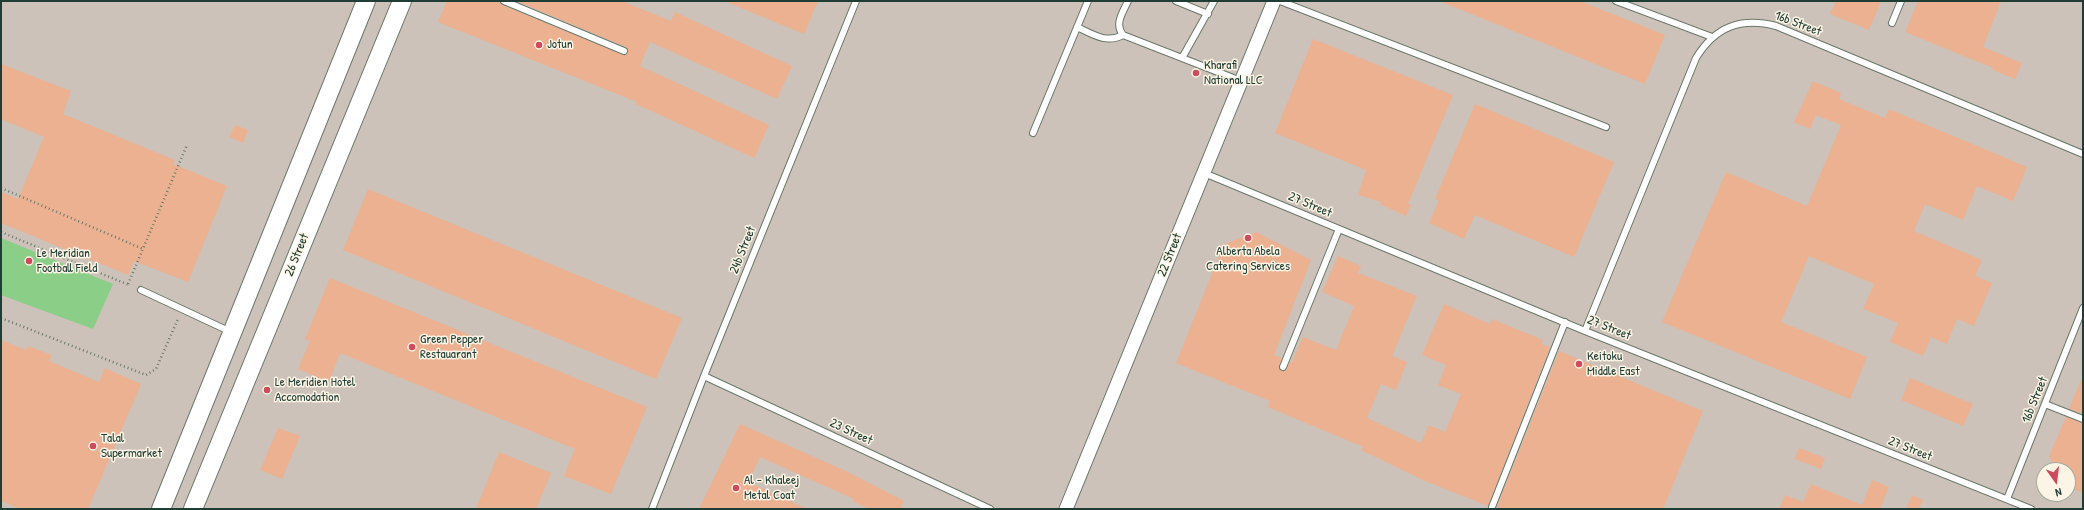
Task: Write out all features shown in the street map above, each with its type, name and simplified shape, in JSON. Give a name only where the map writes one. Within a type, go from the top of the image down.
[{"type":"street","points":[[161,509],[231,332],[366,1]]},
{"type":"street","name":"26 Street","points":[[193,509],[402,1]]},
{"type":"street","name":"22 Street","points":[[1066,509],[1274,1]]},
{"type":"lane","points":[[504,1],[624,51]]},
{"type":"lane","name":"24b Street","points":[[652,509],[704,376],[856,1]]},
{"type":"lane","points":[[1033,133],[1088,1]]},
{"type":"lane","points":[[1122,36],[1119,23],[1128,1]]},
{"type":"lane","points":[[1176,1],[1208,14]]},
{"type":"lane","points":[[1182,58],[1214,1]]},
{"type":"lane","points":[[1280,1],[1606,127]]},
{"type":"lane","points":[[1616,1],[1712,37]]},
{"type":"lane","points":[[1892,22],[1901,1]]},
{"type":"lane","name":"16b Street","points":[[1585,330],[1696,58],[1712,37],[1723,30],[1743,23],[1763,22],[1776,26],[2083,154]]},
{"type":"lane","points":[[1077,26],[1103,39],[1113,39],[1122,36],[1241,81]]},
{"type":"lane","name":"27 Street","points":[[1204,173],[1565,322],[2031,509]]},
{"type":"lane","points":[[1283,367],[1338,229]]},
{"type":"lane","points":[[140,290],[231,332]]},
{"type":"lane","name":"16b Street","points":[[2007,499],[2081,317],[2083,308]]},
{"type":"lane","points":[[1492,507],[1565,322]]},
{"type":"lane","name":"23 Street","points":[[704,376],[990,509]]},
{"type":"lane","points":[[2045,404],[2083,419]]},
{"type":"path","points":[[128,284],[187,145]]},
{"type":"path","points":[[1,188],[143,249]]},
{"type":"path","points":[[1,232],[140,290]]},
{"type":"path","points":[[1,318],[146,375],[156,369],[182,309]]},
{"type":"shaded area","points":[[1,1],[2083,1],[2083,509],[1,509]]},
{"type":"green space","name":"Le Meridian Football Field","points":[[1,238],[113,284],[93,329],[1,295]]},
{"type":"building","points":[[447,1],[500,1],[502,5],[624,55],[628,52],[626,47],[516,1],[622,1],[671,21],[675,12],[792,66],[777,99],[650,42],[640,66],[769,125],[754,158],[636,104],[637,102],[438,22]]},
{"type":"building","points":[[724,1],[818,1],[804,34]]},
{"type":"building","points":[[1439,1],[1580,1],[1665,35],[1645,84]]},
{"type":"building","points":[[1836,1],[1881,1],[1869,30],[1830,14]]},
{"type":"building","points":[[1918,1],[2001,1],[1983,47],[2022,63],[2015,79],[1993,70],[1993,68],[1905,32]]},
{"type":"building","points":[[1313,39],[1453,95],[1408,204],[1411,205],[1406,216],[1380,204],[1381,202],[1358,195],[1366,170],[1275,133]]},
{"type":"building","points":[[1,64],[71,91],[63,114],[175,160],[173,164],[227,186],[188,282],[134,261],[128,275],[1,223],[1,192],[18,199],[44,137],[1,119]]},
{"type":"building","points":[[1813,81],[1841,93],[1839,99],[1885,118],[1889,109],[2027,167],[2013,201],[1977,186],[1963,220],[1925,204],[1914,231],[1982,260],[1975,276],[1992,283],[1974,326],[1957,319],[1947,344],[1931,337],[1923,356],[1890,342],[1898,323],[1863,309],[1874,284],[1809,256],[1781,322],[1867,357],[1850,399],[1662,322],[1726,172],[1807,206],[1841,125],[1816,115],[1810,129],[1794,122]]},
{"type":"building","points":[[1475,104],[1614,162],[1574,257],[1475,215],[1464,239],[1429,223],[1439,200],[1435,199]]},
{"type":"building","points":[[235,125],[248,130],[243,143],[229,137]]},
{"type":"building","points":[[368,189],[682,318],[656,379],[343,250]]},
{"type":"building","points":[[1256,232],[1311,260],[1274,355],[1282,358],[1279,367],[1282,371],[1286,370],[1290,362],[1292,362],[1303,337],[1336,350],[1354,306],[1322,292],[1338,256],[1361,266],[1358,273],[1417,296],[1392,356],[1407,362],[1396,390],[1381,384],[1367,418],[1421,443],[1429,425],[1445,432],[1461,394],[1438,385],[1446,365],[1422,355],[1444,304],[1490,324],[1492,319],[1543,340],[1541,344],[1550,347],[1488,506],[1425,481],[1361,450],[1363,447],[1268,407],[1270,401],[1176,363],[1224,244]]},
{"type":"building","points":[[330,278],[647,407],[611,494],[564,476],[575,449],[340,353],[329,382],[298,369],[310,341],[305,339]]},
{"type":"building","points":[[1,340],[26,350],[28,346],[52,355],[49,361],[99,382],[105,368],[141,384],[88,509],[21,509],[1,501]]},
{"type":"building","points":[[1559,351],[1703,411],[1663,509],[1496,509]]},
{"type":"building","points":[[2083,375],[2083,414],[2070,409],[2070,407]]},
{"type":"building","points":[[1910,378],[1973,404],[1963,426],[1901,400]]},
{"type":"building","points":[[2066,417],[2083,423],[2083,493],[2076,490],[2076,462],[2052,462],[2049,456]]},
{"type":"building","points":[[740,424],[848,472],[904,501],[900,509],[869,509],[853,501],[854,499],[760,457],[748,482],[807,509],[699,509]]},
{"type":"building","points":[[278,428],[300,436],[282,479],[260,470]]},
{"type":"building","points":[[1799,448],[1825,458],[1821,469],[1795,459]]},
{"type":"building","points":[[499,452],[551,473],[536,509],[476,509]]},
{"type":"building","points":[[1872,480],[1889,487],[1880,509],[1779,509],[1785,495],[1803,502],[1811,484],[1862,505]]},
{"type":"building","points":[[1912,495],[1923,500],[1919,509],[1906,509]]},
{"type":"place","name":"Jotun","points":[[539,45]]},
{"type":"place","name":"Kharafi National LLC","points":[[1196,73]]},
{"type":"place","name":"Alberta Abela Catering Services","points":[[1248,238]]},
{"type":"place","name":"Le Meridian Football Field","points":[[29,261]]},
{"type":"place","name":"Green Pepper Restauarant","points":[[412,347]]},
{"type":"place","name":"Keitoku Middle East","points":[[1579,364]]},
{"type":"place","name":"Le Meridien Hotel Accomodation","points":[[267,390]]},
{"type":"place","name":"Talal Supermarket","points":[[93,446]]},
{"type":"place","name":"Al - Khaleej Metal Coat","points":[[736,488]]}]
